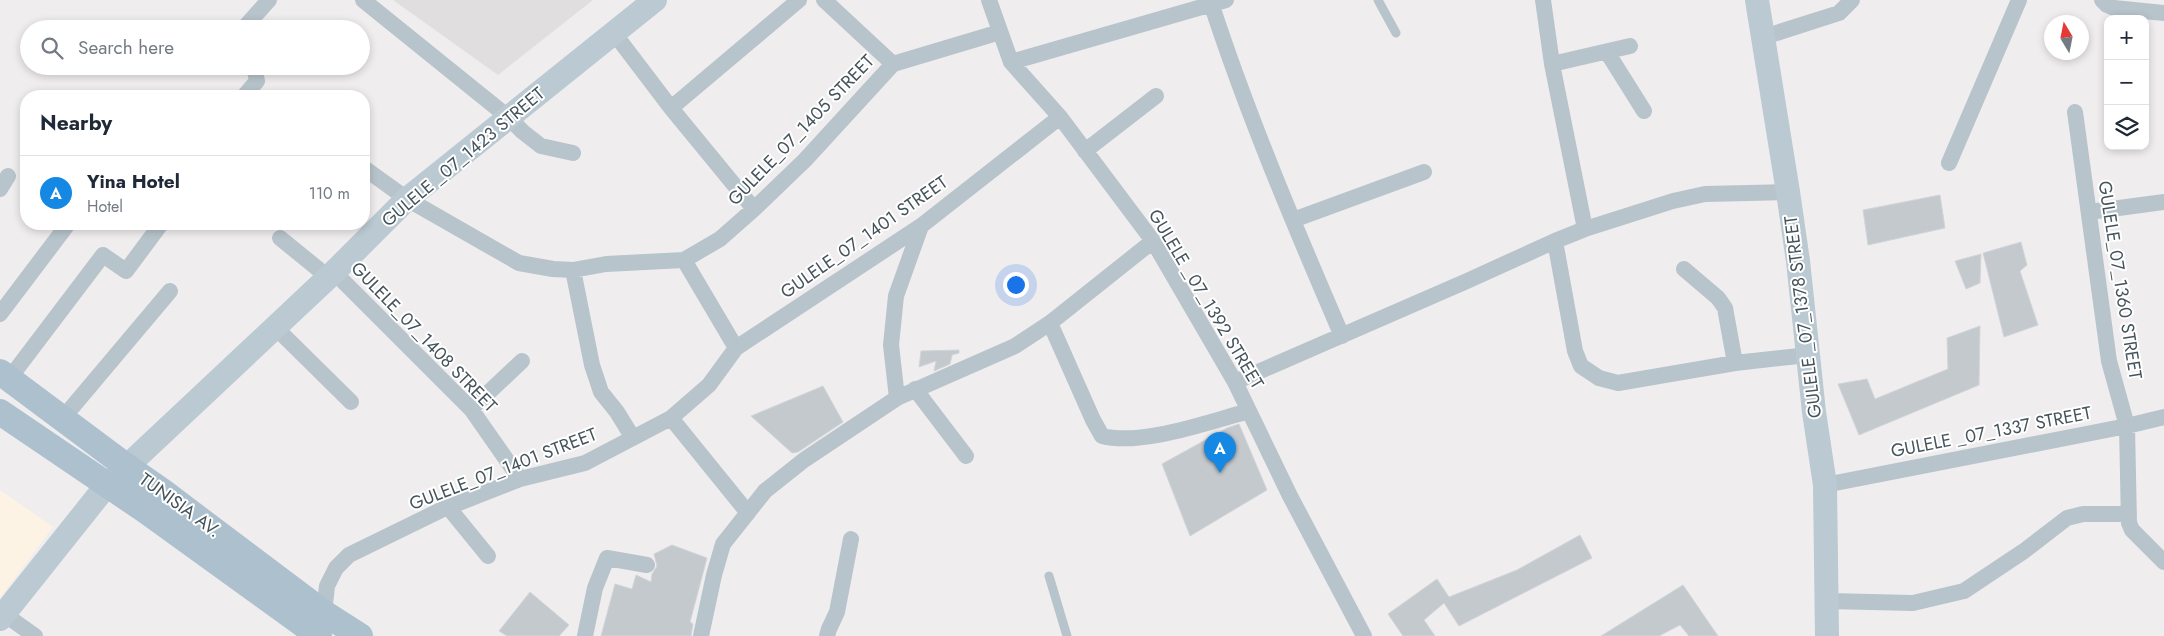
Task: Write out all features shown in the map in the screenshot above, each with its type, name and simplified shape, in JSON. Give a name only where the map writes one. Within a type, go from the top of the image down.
[{"type":"main road","name":"GULELE _07_1423 STREET","points":[[2,616],[106,486],[408,199],[655,0]]},
{"type":"main road","name":"GULELE _07_1378 STREET","points":[[1757,0],[1788,192],[1814,412],[1825,484],[1827,636]]},
{"type":"main road","name":"TUNISIA AV.","points":[[5,375],[162,491],[319,627]]},
{"type":"main road","name":"TUNISIA AV.","points":[[0,412],[106,486],[319,627],[360,636]]},
{"type":"street","points":[[251,20],[269,0]]},
{"type":"street","points":[[363,0],[541,146],[573,153]]},
{"type":"street","points":[[671,108],[799,0]]},
{"type":"street","points":[[824,0],[893,64],[1000,32]]},
{"type":"street","name":"GULELE _07_1392 STREET","points":[[989,0],[1011,62],[1060,117],[1153,241],[1235,382],[1290,496],[1364,636]]},
{"type":"street","points":[[1543,0],[1552,64],[1586,229]]},
{"type":"street","points":[[1764,37],[1840,13],[1852,0]]},
{"type":"street","points":[[1949,163],[2019,0]]},
{"type":"street","points":[[2102,0],[2106,5],[2114,8],[2164,13]]},
{"type":"street","points":[[1011,62],[1219,2],[1229,56],[1293,220],[1342,336]]},
{"type":"street","points":[[614,33],[671,108],[754,209]]},
{"type":"street","points":[[1552,64],[1630,46]]},
{"type":"street","points":[[1607,52],[1644,111]]},
{"type":"street","name":"GULELE_07_1405 STREET","points":[[370,172],[408,199],[518,263],[553,269],[573,270],[606,264],[684,260],[720,239],[754,209],[805,160],[893,64]]},
{"type":"street","points":[[250,90],[257,81],[256,75]]},
{"type":"street","points":[[1085,151],[1156,96]]},
{"type":"street","name":"GULELE_07_1360 STREET","points":[[2075,112],[2109,361],[2127,426],[2129,514]]},
{"type":"street","name":"GULELE_07_1401 STREET","points":[[319,627],[327,586],[336,568],[349,555],[448,507],[520,480],[585,463],[671,418],[709,385],[736,348],[921,226],[1060,117]]},
{"type":"street","points":[[1293,220],[1424,172]]},
{"type":"street","points":[[1235,382],[1586,229],[1673,200],[1705,194],[1788,192]]},
{"type":"street","points":[[2089,212],[2164,202]]},
{"type":"street","points":[[897,398],[891,345],[896,296],[921,226]]},
{"type":"street","points":[[0,314],[63,230]]},
{"type":"street","points":[[5,375],[103,255],[126,271],[157,230]]},
{"type":"street","name":"GULELE_07_1408 STREET","points":[[280,238],[331,274],[471,409],[520,480]]},
{"type":"street","points":[[701,636],[714,575],[723,544],[765,490],[804,460],[897,398],[1016,346],[1050,323],[1153,241]]},
{"type":"street","points":[[1555,241],[1575,351],[1581,366],[1599,378],[1618,383],[1735,363],[1808,355]]},
{"type":"street","points":[[684,260],[736,348]]},
{"type":"street","points":[[1684,269],[1718,298],[1725,308],[1735,363]]},
{"type":"street","points":[[573,270],[592,365],[601,392],[617,412],[633,438]]},
{"type":"street","points":[[63,418],[170,291]]},
{"type":"street","points":[[1050,323],[1092,420],[1102,436],[1113,438],[1153,436],[1249,411]]},
{"type":"street","points":[[274,327],[351,402]]},
{"type":"street","points":[[471,409],[522,360]]},
{"type":"street","points":[[915,389],[966,456]]},
{"type":"street","name":"GULELE _07_1337 STREET","points":[[1825,484],[2127,426],[2164,417]]},
{"type":"street","points":[[671,418],[748,513]]},
{"type":"street","points":[[448,507],[488,556]]},
{"type":"street","points":[[1828,601],[1912,603],[1964,590],[2024,551],[2067,518],[2083,514],[2129,514],[2132,530],[2164,562]]},
{"type":"street","points":[[828,636],[828,629],[836,612],[851,539]]},
{"type":"street","points":[[586,636],[595,588],[607,558],[647,565]]},
{"type":"street","points":[[2,616],[35,636]]},
{"type":"lane","points":[[1378,0],[1396,32]]},
{"type":"lane","points":[[1048,576],[1067,636]]},
{"type":"shaded area","points":[[393,0],[593,0],[498,75]]},
{"type":"shaded area","points":[[0,490],[53,527],[0,598]]},
{"type":"building","points":[[1940,195],[1945,228],[1868,245],[1863,210]]},
{"type":"building","points":[[2021,242],[2027,265],[2020,271],[2038,325],[2004,337],[1983,253]]},
{"type":"building","points":[[1981,254],[1980,283],[1966,289],[1955,261]]},
{"type":"building","points":[[1980,326],[1979,385],[1859,435],[1838,384],[1867,379],[1875,399],[1948,369],[1947,338]]},
{"type":"building","points":[[959,350],[959,353],[952,355],[950,364],[934,371],[936,361],[919,367],[921,351]]},
{"type":"building","points":[[823,386],[843,422],[798,452],[792,453],[751,416]]},
{"type":"building","points":[[1239,424],[1267,490],[1190,536],[1162,464],[1227,428]]},
{"type":"building","points":[[1580,535],[1592,558],[1459,626],[1444,603],[1424,620],[1435,636],[1403,636],[1388,614],[1437,579],[1449,597],[1517,570]]},
{"type":"building","points":[[672,545],[707,558],[690,622],[693,624],[691,636],[601,636],[615,584],[632,589],[636,575],[651,582],[652,574],[657,566],[654,554]]},
{"type":"building","points":[[1683,585],[1718,636],[1689,636],[1680,625],[1659,636],[1601,636]]},
{"type":"building","points":[[530,592],[569,625],[559,636],[507,636],[499,631]]},
{"type":"place","name":"Yina Hotel","points":[[1220,473]]}]
